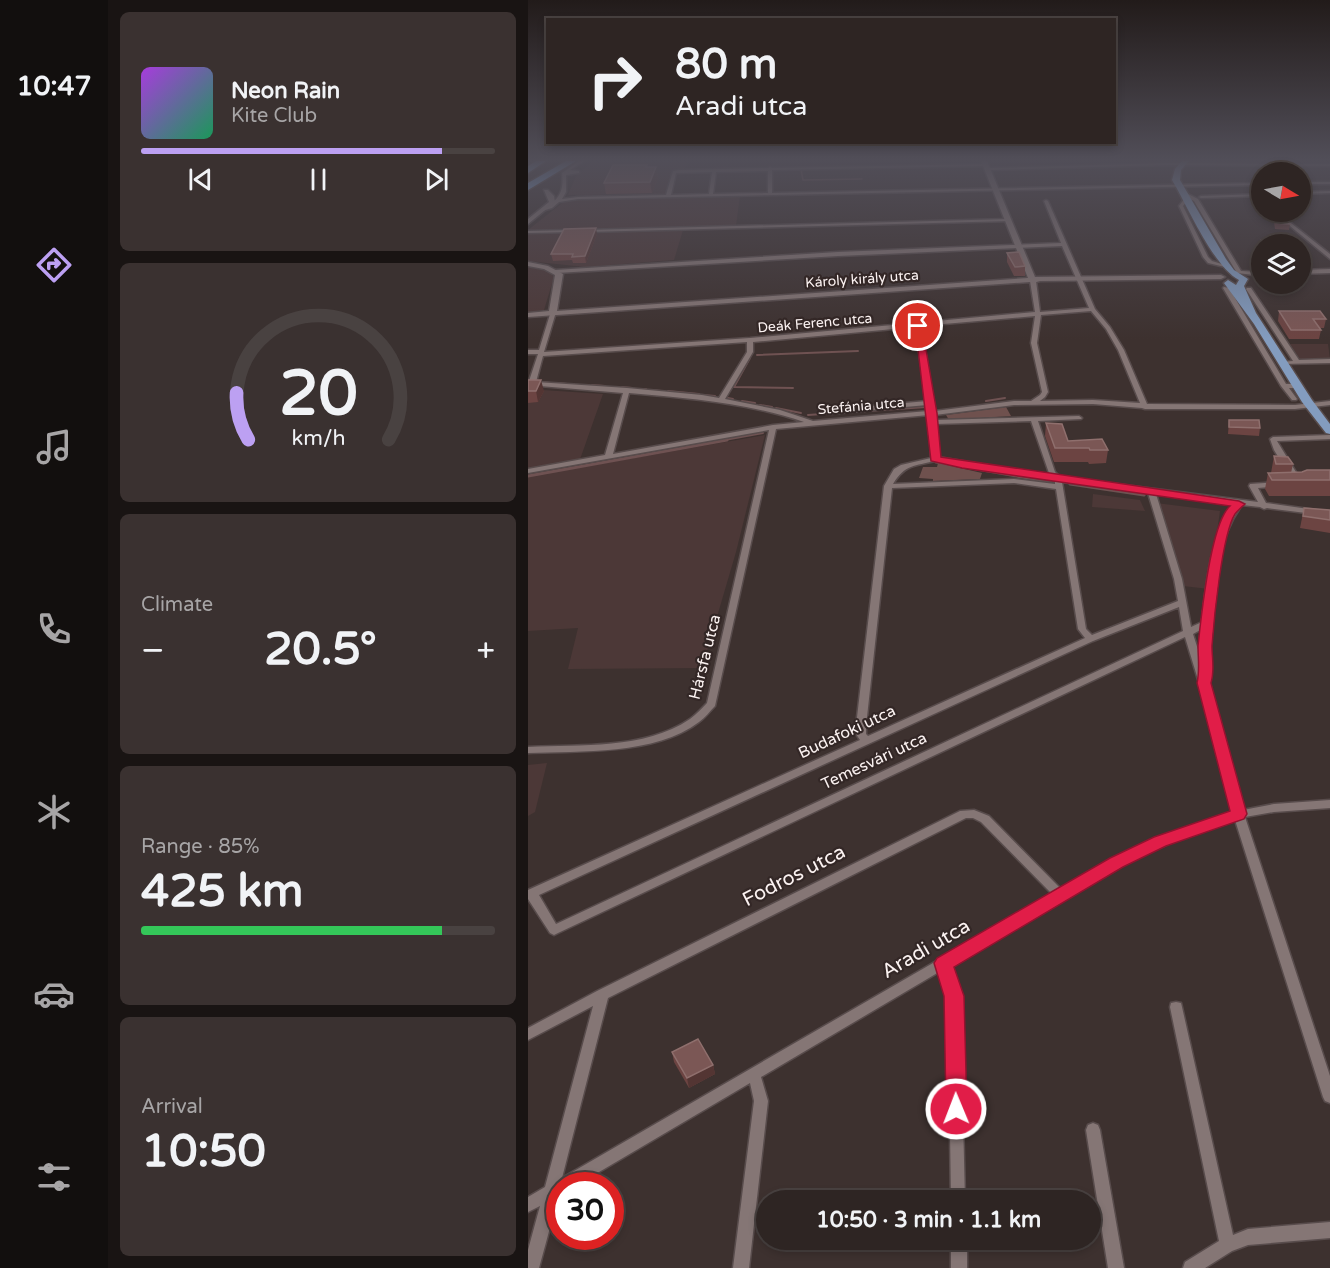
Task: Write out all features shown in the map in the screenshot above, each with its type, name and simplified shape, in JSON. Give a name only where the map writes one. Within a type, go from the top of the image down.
[{"type":"main road","points":[[1197,220],[1224,276],[1233,286],[1282,363],[1290,386],[1330,431]]},
{"type":"main road","points":[[1224,276],[1242,280]]},
{"type":"main road","points":[[1224,276],[1242,280]]},
{"type":"main road","points":[[1242,280],[1239,286],[1251,313]]},
{"type":"street","points":[[528,232],[1003,220]]},
{"type":"street","points":[[1010,220],[1033,281],[1038,315],[1034,343],[1045,392],[1034,402]]},
{"type":"street","points":[[1054,220],[1092,309],[1108,328],[1121,350],[1145,407]]},
{"type":"street","points":[[1208,220],[1242,280],[1255,296],[1298,363]]},
{"type":"street","points":[[1287,222],[1330,258]]},
{"type":"street","points":[[528,264],[557,271],[1063,244]]},
{"type":"street","points":[[557,271],[560,278],[553,312],[530,383],[721,400],[787,413],[810,423]]},
{"type":"street","points":[[1311,272],[1330,271]]},
{"type":"street","points":[[1224,276],[1234,301],[1290,386],[1294,399]]},
{"type":"street","name":"Károly király utca","points":[[528,315],[1078,278],[1224,276]]},
{"type":"street","points":[[1242,280],[1251,277]]},
{"type":"street","name":"Deák Ferenc utca","points":[[528,352],[750,340],[1092,309]]},
{"type":"street","points":[[918,326],[931,404],[935,459]]},
{"type":"street","points":[[721,400],[750,352],[750,340]]},
{"type":"street","points":[[1282,363],[1330,361]]},
{"type":"street","points":[[608,457],[627,390]]},
{"type":"street","points":[[1014,402],[1018,420]]},
{"type":"street","name":"Stefánia utca","points":[[528,471],[773,427],[932,413],[1014,402],[1093,402],[1145,407],[1295,407],[1330,403]]},
{"type":"street","points":[[829,412],[931,404]]},
{"type":"street","points":[[933,422],[1079,418]]},
{"type":"street","points":[[1034,420],[1052,473],[1058,483],[1082,629],[1090,639]]},
{"type":"street","name":"Hársfa utca","points":[[528,750],[639,743],[658,739],[689,726],[712,704],[773,427]]},
{"type":"street","points":[[1294,484],[1299,484],[1273,439],[1330,436]]},
{"type":"street","points":[[866,742],[861,734],[861,726],[888,486],[897,471],[935,459],[1058,483]]},
{"type":"street","points":[[888,486],[1014,480],[1151,491],[1239,504],[1328,513]]},
{"type":"street","points":[[1264,507],[1253,486],[1283,484]]},
{"type":"street","points":[[1151,491],[1178,579],[1188,633],[1204,683],[1239,814],[1330,1097]]},
{"type":"street","points":[[1204,683],[1207,672],[1205,649],[1220,537],[1230,512],[1239,504]]},
{"type":"street","name":"Budafoki utca","points":[[530,895],[1090,639],[1181,603]]},
{"type":"street","name":"Temesvári utca","points":[[530,895],[554,930],[1208,623]]},
{"type":"street","name":"Aradi utca","points":[[586,1172],[1116,863],[1160,842],[1239,814],[1258,810],[1330,804]]},
{"type":"street","name":"Fodros utca","points":[[528,1034],[964,814],[974,814],[985,819],[1060,895]]},
{"type":"street","points":[[943,963],[954,996],[958,1190]]},
{"type":"street","points":[[562,1172],[602,995]]},
{"type":"street","points":[[1176,1006],[1227,1245]]},
{"type":"street","points":[[741,1268],[761,1101],[754,1074]]},
{"type":"street","points":[[1093,1130],[1116,1268]]},
{"type":"street","name":"Aradi utca","points":[[528,1205],[546,1195]]},
{"type":"street","points":[[531,1268],[546,1224]]},
{"type":"street","points":[[1191,1268],[1227,1245],[1248,1237],[1330,1230]]},
{"type":"street","points":[[959,1250],[959,1268]]},
{"type":"shaded area","points":[[540,220],[737,220],[736,226],[684,227],[674,260],[585,267],[528,261],[528,230]]},
{"type":"shaded area","points":[[528,267],[548,271],[554,277],[544,310],[528,312]]},
{"type":"shaded area","points":[[1290,344],[1328,344],[1330,359],[1300,359]]},
{"type":"shaded area","points":[[528,389],[603,394],[577,468],[765,435],[736,552],[702,668],[568,669],[578,628],[528,631]]},
{"type":"shaded area","points":[[1006,407],[1011,416],[949,420],[946,415]]},
{"type":"shaded area","points":[[938,463],[982,473],[980,479],[933,481],[933,479],[919,478],[923,467],[937,467]]},
{"type":"shaded area","points":[[1093,494],[1140,500],[1145,511],[1092,507]]},
{"type":"shaded area","points":[[1156,503],[1220,511],[1209,589],[1183,586]]},
{"type":"shaded area","points":[[547,763],[535,812],[528,816],[528,765]]},
{"type":"building","points":[[596,228],[585,256],[551,254],[564,229]]},
{"type":"building","points":[[1019,252],[1025,266],[1015,267],[1007,253]]},
{"type":"building","points":[[1279,311],[1320,311],[1326,319],[1313,319],[1321,330],[1291,330]]},
{"type":"building","points":[[528,380],[541,380],[536,391],[528,391]]},
{"type":"building","points":[[1229,420],[1259,420],[1260,428],[1229,427]]},
{"type":"building","points":[[1046,423],[1062,424],[1068,441],[1102,439],[1108,450],[1055,448]]},
{"type":"building","points":[[1274,456],[1288,457],[1293,464],[1276,464]]},
{"type":"building","points":[[1330,470],[1330,480],[1272,480],[1268,473],[1302,472]]},
{"type":"building","points":[[1304,508],[1330,510],[1330,520],[1303,516]]},
{"type":"building","points":[[698,1039],[713,1065],[687,1078],[672,1052]]},
{"type":"waterway","points":[[757,355],[858,351]]},
{"type":"waterway","points":[[750,358],[734,387],[793,388]]},
{"type":"waterway","points":[[543,382],[550,383]]},
{"type":"waterway","points":[[559,383],[567,384]]},
{"type":"waterway","points":[[592,385],[605,386]]},
{"type":"waterway","points":[[609,387],[617,387]]},
{"type":"waterway","points":[[622,387],[632,388]]},
{"type":"waterway","points":[[636,389],[646,389]]},
{"type":"waterway","points":[[652,390],[661,391]]},
{"type":"waterway","points":[[668,391],[699,394]]},
{"type":"waterway","points":[[704,395],[715,396]]},
{"type":"waterway","points":[[728,398],[733,399]]},
{"type":"waterway","points":[[986,401],[1005,398]]},
{"type":"waterway","points":[[742,401],[755,403]]},
{"type":"waterway","points":[[760,405],[772,407]]},
{"type":"waterway","points":[[808,415],[926,407]]},
{"type":"waterway","points":[[776,408],[801,413]]},
{"type":"waterway","points":[[719,441],[763,433]]},
{"type":"waterway","points":[[528,476],[727,440]]},
{"type":"waterway","points":[[936,462],[1051,482]]},
{"type":"waterway","points":[[1070,484],[1144,495]]},
{"type":"route","points":[[918,326],[932,413],[935,459],[962,465],[1239,504],[1230,512],[1220,537],[1205,649],[1207,672],[1204,683],[1239,814],[1160,842],[1116,863],[943,963],[954,996],[956,1109]]}]
